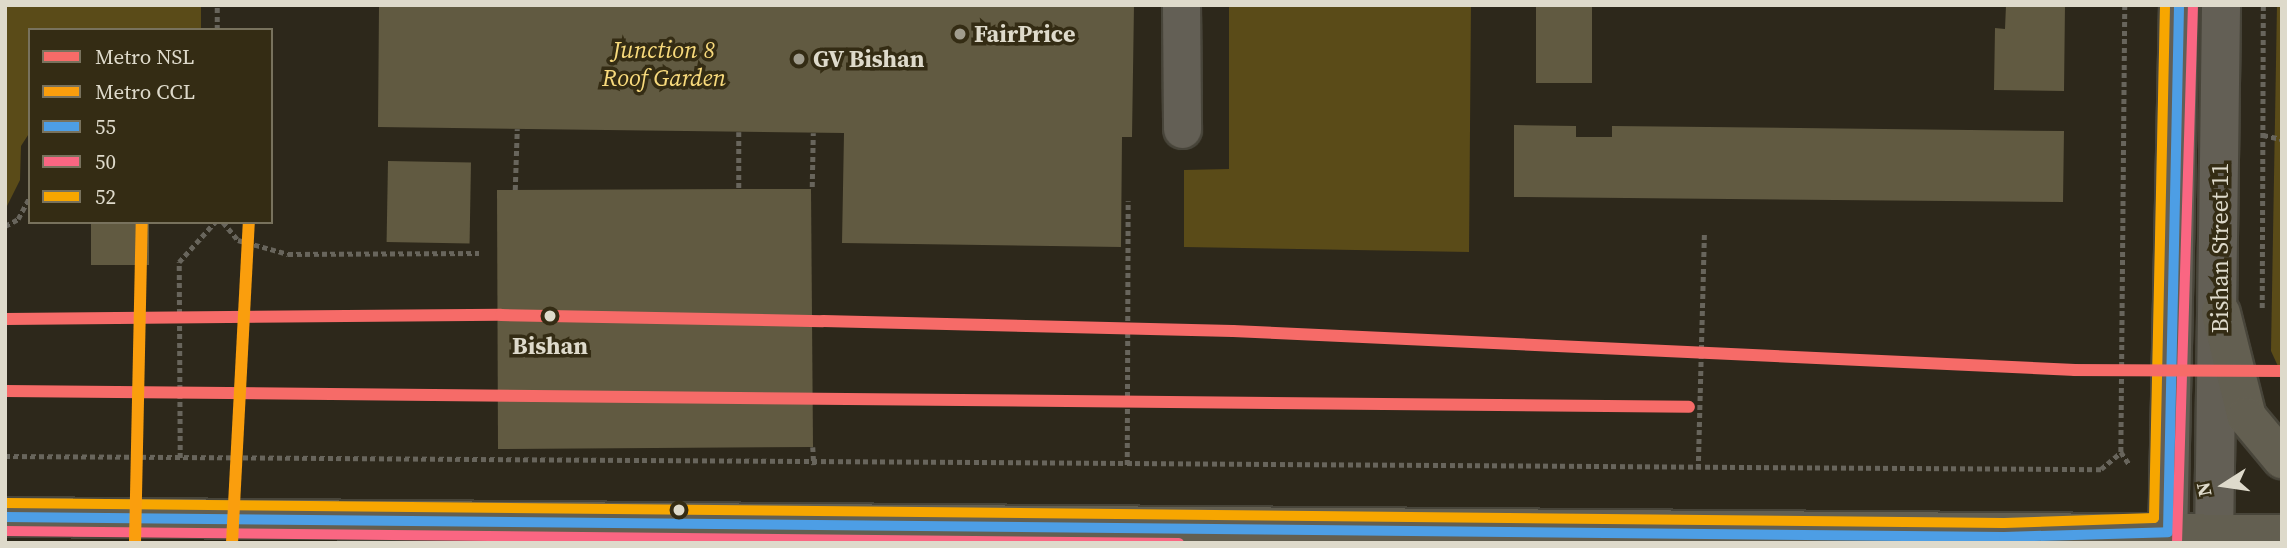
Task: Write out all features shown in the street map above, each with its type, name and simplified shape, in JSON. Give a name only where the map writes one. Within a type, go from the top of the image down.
[{"type":"main road","points":[[2221,313],[2247,417],[2282,459]]},
{"type":"main road","points":[[5,517],[2004,537],[2214,538],[2282,534]]},
{"type":"street","points":[[1181,5],[1182,130]]},
{"type":"street","name":"Bishan Street 11","points":[[2168,537],[2179,5]]},
{"type":"street","name":"Bishan Street 11","points":[[2214,538],[2221,313],[2221,5]]},
{"type":"path","points":[[217,5],[217,28]]},
{"type":"path","points":[[5,456],[814,465],[2102,469],[2121,452],[2125,5]]},
{"type":"path","points":[[2262,321],[2263,5]]},
{"type":"path","points":[[515,190],[517,129]]},
{"type":"path","points":[[739,132],[740,189]]},
{"type":"path","points":[[812,187],[813,133]]},
{"type":"path","points":[[2263,135],[2282,139]]},
{"type":"path","points":[[5,226],[18,219],[28,200]]},
{"type":"path","points":[[1127,465],[1128,201]]},
{"type":"path","points":[[180,458],[179,262],[213,224]]},
{"type":"path","points":[[225,224],[238,240],[288,254],[479,253]]},
{"type":"path","points":[[1698,469],[1704,233]]},
{"type":"path","points":[[813,447],[814,465]]},
{"type":"shaded area","points":[[5,5],[201,5],[201,28],[28,28],[28,135],[21,146],[20,180],[5,210]]},
{"type":"shaded area","points":[[1229,5],[1471,5],[1469,252],[1184,247],[1184,170],[1229,169]]},
{"type":"shaded area","points":[[2277,5],[2282,5],[2282,375],[2271,351]]},
{"type":"building","points":[[379,5],[1134,5],[1132,137],[1122,137],[1121,247],[842,243],[844,133],[378,127]]},
{"type":"building","points":[[1536,5],[1592,5],[1592,83],[1536,83]]},
{"type":"building","points":[[2006,5],[2065,5],[2064,91],[1994,90],[1995,28],[2005,29]]},
{"type":"building","points":[[1514,125],[1576,126],[1576,137],[1612,137],[1612,126],[2064,131],[2063,202],[1514,197]]},
{"type":"building","points":[[388,161],[471,162],[470,243],[387,242]]},
{"type":"building","points":[[811,189],[813,447],[498,449],[497,190]]},
{"type":"building","points":[[91,224],[149,224],[149,265],[91,265]]},
{"type":"metro line","name":"CCL","points":[[135,543],[142,224]]},
{"type":"metro line","name":"CCL","points":[[232,543],[249,224]]},
{"type":"metro line","name":"NSL","points":[[5,319],[501,315],[823,321],[1233,331],[2075,370],[2282,371]]},
{"type":"metro line","name":"NSL","points":[[5,391],[1689,407]]},
{"type":"transit line","name":"52","points":[[5,503],[2004,523],[2154,518],[2165,5]]},
{"type":"transit line","name":"55","points":[[5,517],[2004,537],[2168,532],[2179,5]]},
{"type":"transit line","name":"50","points":[[2177,543],[2193,5]]},
{"type":"transit line","name":"50","points":[[5,531],[1179,543]]},
{"type":"place","name":"FairPrice","points":[[960,34]]},
{"type":"place","name":"GV Bishan","points":[[799,59]]},
{"type":"place","name":"Bishan","points":[[550,316]]},
{"type":"park label","name":"Junction 8 Roof Garden","points":[[664,64]]}]
